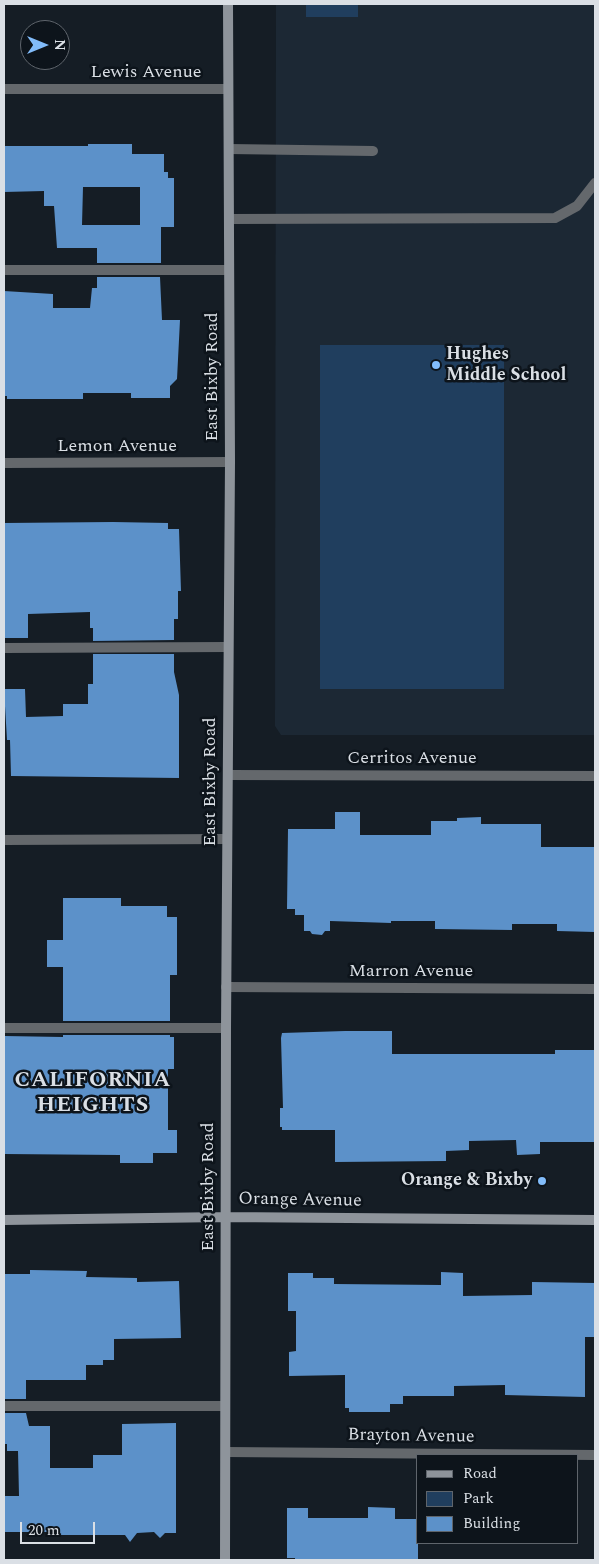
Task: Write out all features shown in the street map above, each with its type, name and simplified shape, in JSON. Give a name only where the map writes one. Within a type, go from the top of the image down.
[{"type":"street","name":"East Bixby Road","points":[[225,1560],[226,987],[230,462],[228,4]]},
{"type":"street","name":"Lewis Avenue","points":[[4,89],[228,89]]},
{"type":"street","points":[[229,149],[373,151]]},
{"type":"street","points":[[229,219],[555,218],[577,206],[595,183]]},
{"type":"street","points":[[4,270],[229,270]]},
{"type":"street","name":"Lemon Avenue","points":[[4,464],[230,462]]},
{"type":"street","points":[[4,648],[228,647]]},
{"type":"street","name":"Cerritos Avenue","points":[[228,775],[595,776]]},
{"type":"street","points":[[4,840],[227,839]]},
{"type":"street","name":"Marron Avenue","points":[[226,987],[595,989]]},
{"type":"street","points":[[4,1028],[226,1028]]},
{"type":"street","name":"Orange Avenue","points":[[4,1220],[225,1217],[595,1220]]},
{"type":"street","points":[[4,1406],[225,1406]]},
{"type":"street","name":"Brayton Avenue","points":[[226,1452],[472,1454]]},
{"type":"street","name":"Brayton Avenue","points":[[579,1455],[595,1455]]},
{"type":"shaded area","name":"Hughes Middle School","points":[[276,4],[595,4],[595,735],[281,735],[275,726]]},
{"type":"green space","points":[[306,4],[358,4],[358,17],[306,17]]},
{"type":"green space","points":[[320,345],[504,345],[504,689],[320,689]]},
{"type":"building","points":[[88,144],[132,144],[132,154],[164,154],[164,172],[168,172],[168,178],[174,178],[174,227],[161,227],[161,263],[97,263],[97,248],[57,248],[54,206],[44,206],[44,191],[4,192],[4,146],[88,146]],"holes":[[[83,187],[140,187],[140,225],[82,225]]]},
{"type":"building","points":[[97,277],[160,277],[162,320],[180,320],[177,379],[170,386],[170,398],[131,398],[131,393],[83,393],[83,399],[7,399],[7,396],[4,396],[4,291],[53,294],[53,308],[90,308],[92,288],[97,288]]},
{"type":"building","points":[[4,523],[168,523],[168,529],[179,529],[181,591],[178,591],[178,619],[174,619],[174,640],[93,641],[93,628],[90,628],[90,612],[28,614],[28,638],[4,638]]},
{"type":"building","points":[[93,654],[174,654],[174,672],[179,695],[179,778],[11,776],[10,740],[7,740],[4,689],[25,689],[26,717],[63,716],[63,704],[88,704],[88,684],[93,684]]},
{"type":"building","points":[[335,812],[360,812],[360,835],[431,835],[431,821],[457,821],[457,818],[481,817],[481,824],[541,824],[541,847],[595,847],[595,932],[557,931],[557,924],[512,924],[512,930],[435,929],[435,921],[391,921],[391,923],[330,921],[330,931],[325,931],[322,935],[304,931],[304,915],[295,915],[295,909],[287,909],[288,829],[335,829]]},
{"type":"building","points":[[63,898],[121,898],[121,906],[167,906],[167,917],[177,917],[177,975],[170,975],[170,1021],[63,1021],[63,967],[47,967],[47,940],[63,940]]},
{"type":"building","points":[[392,1031],[392,1054],[555,1054],[555,1050],[595,1050],[595,1142],[540,1142],[540,1154],[517,1155],[516,1140],[469,1141],[469,1150],[446,1151],[446,1161],[335,1162],[335,1130],[282,1130],[282,1127],[280,1127],[280,1108],[283,1108],[281,1038],[282,1033]]},
{"type":"building","points":[[63,1035],[170,1035],[170,1037],[174,1037],[174,1069],[168,1069],[168,1130],[177,1130],[177,1153],[153,1153],[153,1163],[120,1163],[120,1155],[4,1154],[4,1036],[63,1037]]},
{"type":"building","points":[[30,1270],[87,1271],[86,1277],[137,1278],[137,1282],[179,1281],[181,1338],[114,1339],[114,1360],[103,1360],[103,1365],[86,1365],[86,1380],[26,1380],[26,1399],[4,1399],[4,1274],[30,1274]]},
{"type":"building","points":[[441,1272],[463,1273],[463,1296],[532,1295],[532,1282],[595,1283],[595,1337],[585,1337],[585,1397],[505,1395],[505,1385],[454,1386],[454,1396],[403,1396],[403,1404],[390,1404],[390,1412],[349,1412],[349,1408],[345,1408],[345,1375],[289,1376],[289,1352],[296,1351],[296,1311],[288,1311],[288,1273],[313,1273],[313,1278],[334,1278],[334,1284],[441,1285]]},
{"type":"building","points":[[4,1413],[26,1413],[29,1426],[50,1426],[50,1468],[93,1468],[93,1455],[122,1455],[122,1424],[176,1423],[176,1533],[165,1533],[160,1538],[154,1532],[137,1533],[130,1542],[125,1535],[57,1535],[57,1532],[4,1532],[4,1496],[19,1496],[18,1451],[7,1451],[7,1444],[4,1444]]},
{"type":"building","points":[[368,1507],[395,1508],[395,1519],[416,1519],[418,1560],[295,1560],[295,1558],[287,1558],[287,1508],[308,1508],[308,1518],[368,1518]]},
{"type":"place","name":"Hughes Middle School","points":[[436,365]]},
{"type":"place","name":"Orange & Bixby","points":[[542,1181]]},
{"type":"district","name":"CALIFORNIA HEIGHTS","points":[[93,1094]]}]
